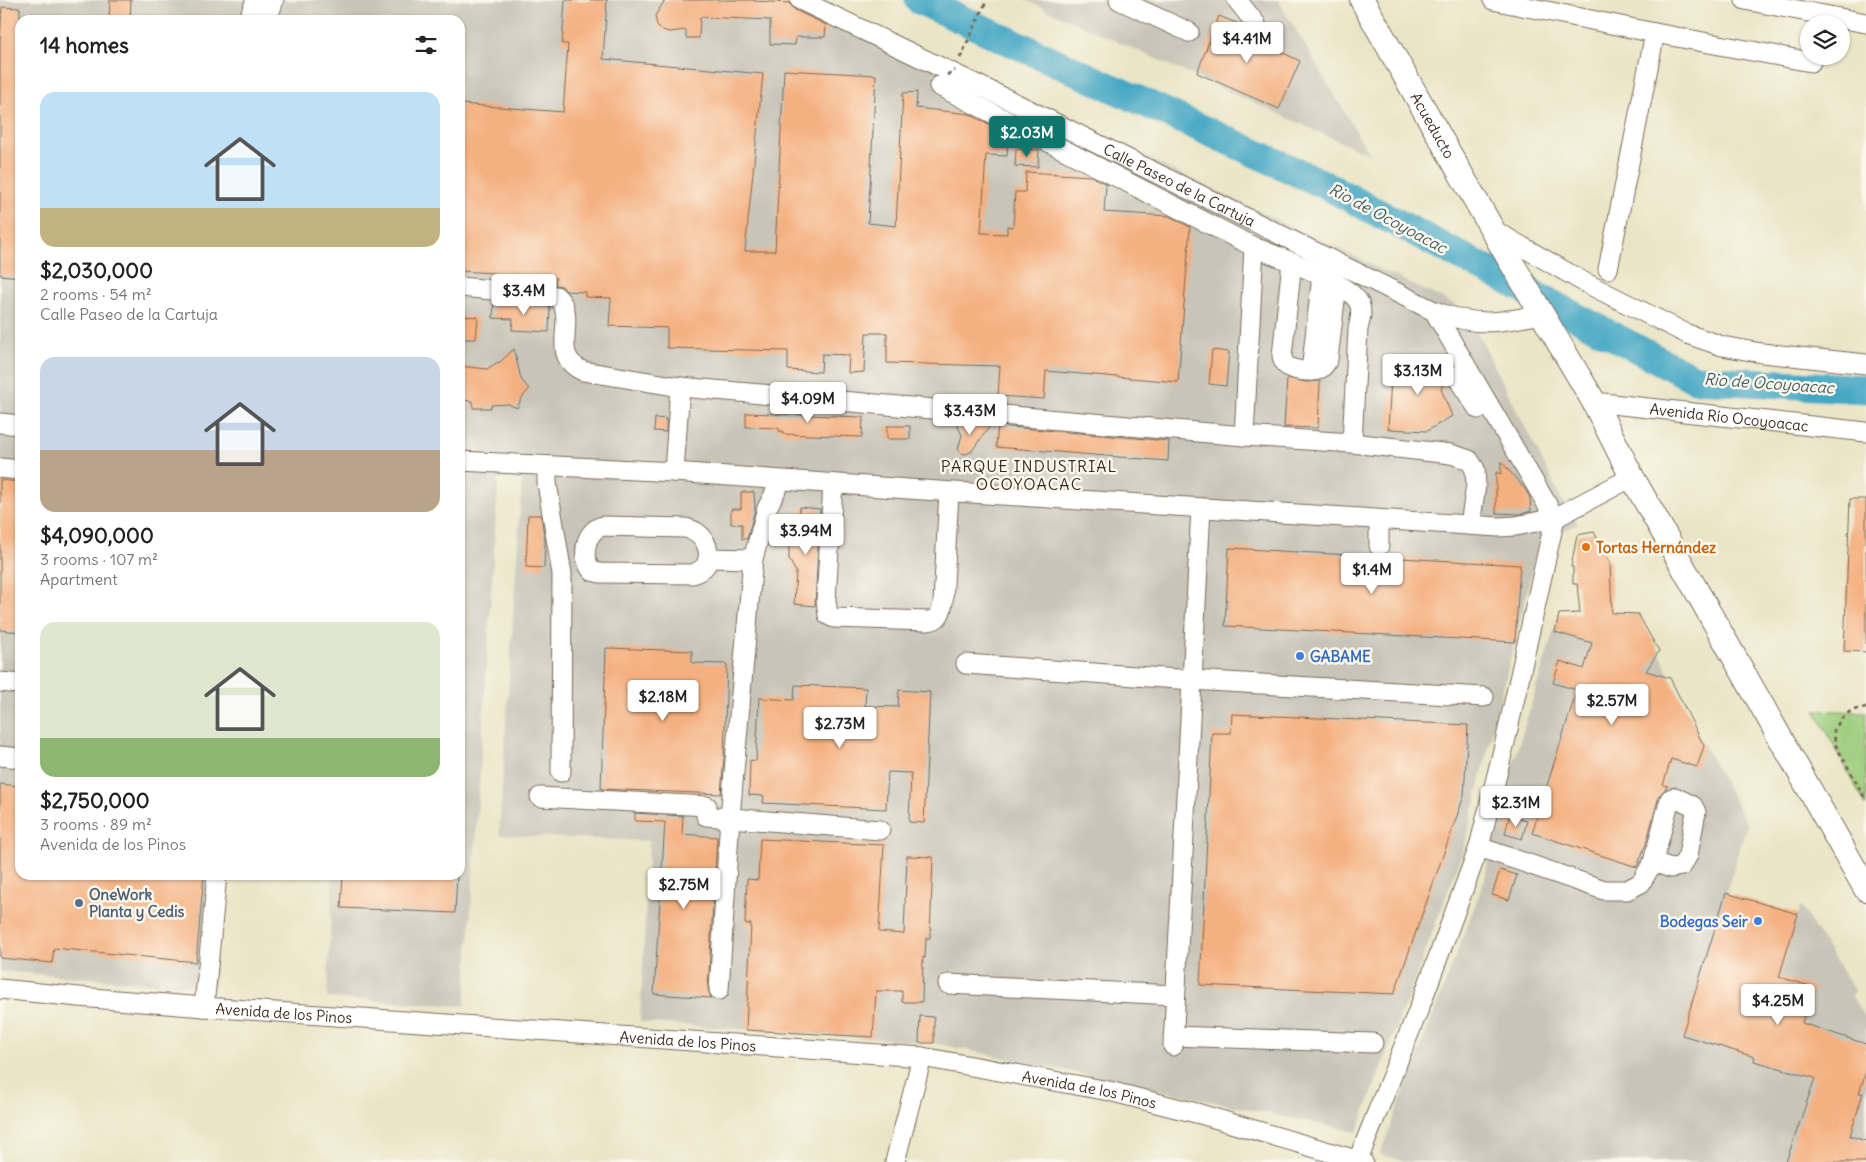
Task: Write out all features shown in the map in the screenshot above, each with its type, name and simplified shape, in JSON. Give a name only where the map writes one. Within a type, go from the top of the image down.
[{"type":"main road","name":"Acueducto","points":[[1362,0],[1537,307],[1594,402],[1632,477],[1866,889]]},
{"type":"street","points":[[250,15],[256,0]]},
{"type":"street","points":[[269,15],[274,0]]},
{"type":"street","name":"Calle Paseo de la Cartuja","points":[[800,0],[1005,98],[1434,311],[1454,319],[1474,322],[1503,322],[1537,307]]},
{"type":"street","points":[[1119,0],[1189,32]]},
{"type":"street","points":[[1237,0],[1256,24]]},
{"type":"street","points":[[1493,0],[1800,60]]},
{"type":"street","points":[[1745,0],[1866,23]]},
{"type":"street","points":[[1608,268],[1655,33]]},
{"type":"street","points":[[943,80],[1254,247],[1330,280],[1358,301],[1362,311],[1358,329],[1352,443]]},
{"type":"street","points":[[1500,240],[1687,334],[1722,346],[1762,353],[1866,364]]},
{"type":"street","points":[[1244,436],[1254,247]]},
{"type":"street","points":[[1292,262],[1282,356],[1284,363],[1290,368],[1311,371],[1319,370],[1328,359],[1330,280]]},
{"type":"street","points":[[465,287],[556,296],[562,301],[566,309],[564,351],[573,366],[583,371],[680,388],[1244,436],[1352,443],[1452,454],[1469,460],[1475,469],[1476,485],[1470,525]]},
{"type":"street","points":[[1434,311],[1548,520]]},
{"type":"street","points":[[1361,1161],[1478,847],[1506,738],[1548,520],[1534,492],[1456,376]]},
{"type":"street","points":[[674,472],[680,388]]},
{"type":"street","name":"Avenida Río Ocoyoacac","points":[[1594,402],[1866,432]]},
{"type":"street","points":[[0,423],[15,424]]},
{"type":"street","points":[[469,462],[674,472],[1379,520],[1516,526],[1548,520],[1632,477]]},
{"type":"street","points":[[547,466],[547,483],[562,574],[561,772]]},
{"type":"street","points":[[0,468],[15,470]]},
{"type":"street","points":[[719,990],[730,817],[753,559],[767,508],[781,480]]},
{"type":"street","points":[[834,484],[826,600],[828,615],[834,618],[928,621],[938,617],[943,603],[949,492]]},
{"type":"street","points":[[1201,508],[1173,1041],[1372,1042]]},
{"type":"street","points":[[1379,520],[1379,546]]},
{"type":"street","points":[[603,526],[685,528],[697,533],[706,543],[708,558],[701,570],[693,574],[600,573],[592,571],[588,566],[587,539],[592,531],[603,526]]},
{"type":"street","points":[[708,558],[753,559]]},
{"type":"street","points":[[966,664],[1192,680],[1484,697]]},
{"type":"street","points":[[0,682],[15,684]]},
{"type":"street","points":[[0,756],[15,758]]},
{"type":"street","points":[[540,797],[706,806],[706,816],[880,830]]},
{"type":"street","points":[[1478,847],[1604,890],[1628,890],[1641,883],[1653,862]]},
{"type":"street","points":[[204,1007],[217,880]]},
{"type":"street","points":[[948,984],[1175,995]]},
{"type":"street","name":"Avenida de los Pinos","points":[[0,989],[204,1007],[922,1057],[1109,1091],[1200,1114],[1333,1157],[1361,1161]]},
{"type":"street","points":[[895,1162],[922,1057]]},
{"type":"path","points":[[943,80],[955,70],[987,0]]},
{"type":"path","points":[[1866,708],[1852,710],[1842,718],[1834,730],[1836,744],[1866,800]]},
{"type":"shaded area","points":[[0,0],[822,0],[1128,149],[1466,310],[1561,498],[1578,524],[1539,542],[1463,851],[1357,1132],[934,1043],[640,1022],[649,841],[499,835],[522,479],[498,479],[465,1006],[327,998],[333,880],[465,880],[465,15],[15,15],[15,880],[221,880],[214,988],[0,971]]},
{"type":"shaded area","points":[[1025,0],[1278,0],[1370,155]]},
{"type":"shaded area","points":[[1600,612],[1638,614],[1659,651],[1670,678],[1704,746],[1747,824],[1726,893],[1798,914],[1800,905],[1855,992],[1851,995],[1866,1020],[1866,1162],[1407,1162],[1380,1154],[1485,879],[1493,829],[1559,614]]},
{"type":"green space","points":[[1815,710],[1866,712],[1866,806]]},
{"type":"building","points":[[110,0],[131,0],[130,15],[109,15]]},
{"type":"building","points":[[565,0],[607,0],[603,59],[763,74],[745,251],[775,251],[784,70],[876,75],[868,223],[896,226],[903,93],[917,92],[916,108],[969,114],[1008,134],[1007,156],[986,155],[981,233],[1007,234],[1007,226],[1013,227],[1015,192],[1025,192],[1026,172],[1091,176],[1106,184],[1104,212],[1169,216],[1190,227],[1178,382],[1046,371],[1044,399],[998,396],[1000,366],[887,363],[887,333],[866,333],[864,372],[848,373],[849,355],[822,354],[821,372],[788,370],[788,351],[667,348],[667,328],[609,326],[611,298],[585,297],[585,292],[566,291],[562,286],[555,285],[556,278],[512,275],[511,281],[494,279],[494,273],[465,271],[465,104],[563,112],[568,44],[562,44]]},
{"type":"building","points":[[665,0],[754,0],[789,3],[795,10],[826,25],[825,37],[796,37],[795,45],[770,44],[770,20],[700,17],[699,38],[686,38],[686,30],[669,32],[660,29],[657,25],[655,16]]},
{"type":"building","points":[[2,7],[20,8],[20,15],[15,15],[15,276],[0,275],[0,41]]},
{"type":"building","points":[[1219,16],[1244,26],[1251,34],[1258,35],[1256,40],[1300,61],[1279,109],[1197,73]]},
{"type":"building","points":[[1016,149],[1039,150],[1038,167],[1015,166]]},
{"type":"building","points":[[494,301],[550,307],[549,332],[512,330],[513,319],[493,318]]},
{"type":"building","points":[[465,316],[478,317],[476,339],[465,339]]},
{"type":"building","points":[[514,349],[521,379],[529,389],[517,408],[508,404],[491,405],[491,408],[473,408],[473,401],[465,400],[465,367],[487,369],[499,363]]},
{"type":"building","points":[[1212,350],[1229,352],[1226,386],[1209,384]]},
{"type":"building","points":[[1392,361],[1451,363],[1452,365],[1446,371],[1446,379],[1441,389],[1452,416],[1427,431],[1388,429]]},
{"type":"building","points":[[1287,378],[1306,382],[1320,381],[1318,428],[1284,427]]},
{"type":"building","points":[[746,413],[863,417],[862,437],[783,434],[783,431],[779,431],[779,428],[746,427]]},
{"type":"building","points":[[655,418],[666,419],[666,432],[654,431]]},
{"type":"building","points":[[956,422],[990,426],[971,452],[966,454],[961,453],[958,449],[962,435]]},
{"type":"building","points":[[887,426],[910,426],[910,439],[887,439]]},
{"type":"building","points":[[998,426],[1169,441],[1168,461],[996,447]]},
{"type":"building","points":[[1501,461],[1525,489],[1530,498],[1531,511],[1521,514],[1496,513],[1496,472],[1501,474]]},
{"type":"building","points":[[0,480],[15,482],[15,632],[0,630]]},
{"type":"building","points":[[741,492],[754,492],[755,510],[747,539],[742,539],[742,524],[731,524],[731,509],[741,509]]},
{"type":"building","points":[[1850,499],[1866,499],[1866,652],[1844,651]]},
{"type":"building","points":[[800,507],[820,509],[815,606],[794,604],[796,572],[789,559],[789,547],[797,541]]},
{"type":"building","points":[[528,515],[541,515],[545,542],[544,568],[526,567]]},
{"type":"building","points":[[1594,532],[1610,563],[1612,613],[1638,614],[1659,651],[1646,671],[1670,678],[1704,746],[1697,767],[1671,759],[1663,785],[1668,786],[1659,796],[1646,844],[1637,867],[1532,833],[1577,690],[1553,683],[1560,661],[1584,669],[1592,643],[1555,632],[1559,614],[1580,613],[1577,584],[1573,584],[1573,567],[1571,567],[1577,535]]},
{"type":"building","points":[[1229,548],[1520,565],[1515,642],[1225,626]]},
{"type":"building","points":[[606,648],[692,651],[692,663],[727,664],[721,794],[601,789]]},
{"type":"building","points":[[795,685],[866,688],[865,706],[898,707],[899,690],[930,692],[924,823],[909,822],[911,773],[888,772],[886,809],[763,803],[764,796],[749,795],[750,760],[756,761],[759,698],[794,700]]},
{"type":"building","points":[[1232,714],[1468,725],[1464,796],[1394,994],[1200,985],[1212,733],[1231,733]]},
{"type":"building","points":[[0,784],[15,786],[15,880],[204,880],[196,962],[54,948],[52,963],[0,958]]},
{"type":"building","points":[[635,813],[683,816],[682,834],[717,837],[708,989],[711,998],[654,994],[665,822],[635,821]]},
{"type":"building","points":[[1509,817],[1527,821],[1522,839],[1505,834]]},
{"type":"building","points":[[760,839],[884,845],[879,932],[904,934],[907,856],[933,857],[930,938],[926,938],[925,958],[923,957],[922,1002],[902,1002],[902,991],[876,991],[873,1037],[746,1030],[751,924],[745,924],[747,879],[758,880]]},
{"type":"building","points":[[1500,870],[1517,875],[1509,900],[1492,895]]},
{"type":"building","points":[[343,880],[457,880],[455,913],[341,908]]},
{"type":"building","points":[[1726,893],[1798,914],[1779,977],[1813,987],[1802,1023],[1866,1044],[1866,1072],[1859,1093],[1863,1093],[1850,1136],[1866,1141],[1866,1162],[1786,1162],[1815,1078],[1754,1061],[1755,1057],[1682,1035]]},
{"type":"building","points":[[920,1016],[934,1017],[934,1043],[919,1043]]},
{"type":"waterway","name":"Rio de Ocoyoacac","points":[[919,0],[1323,184],[1695,379],[1866,389]]},
{"type":"place","name":"Tortas Hernández","points":[[1586,547]]},
{"type":"place","name":"GABAME","points":[[1300,656]]},
{"type":"place","name":"OneWork Planta y Cedis","points":[[79,903]]},
{"type":"place","name":"Bodegas Seir","points":[[1758,921]]},
{"type":"district","name":"PARQUE INDUSTRIAL OCOYOACAC","points":[[1029,475]]}]
